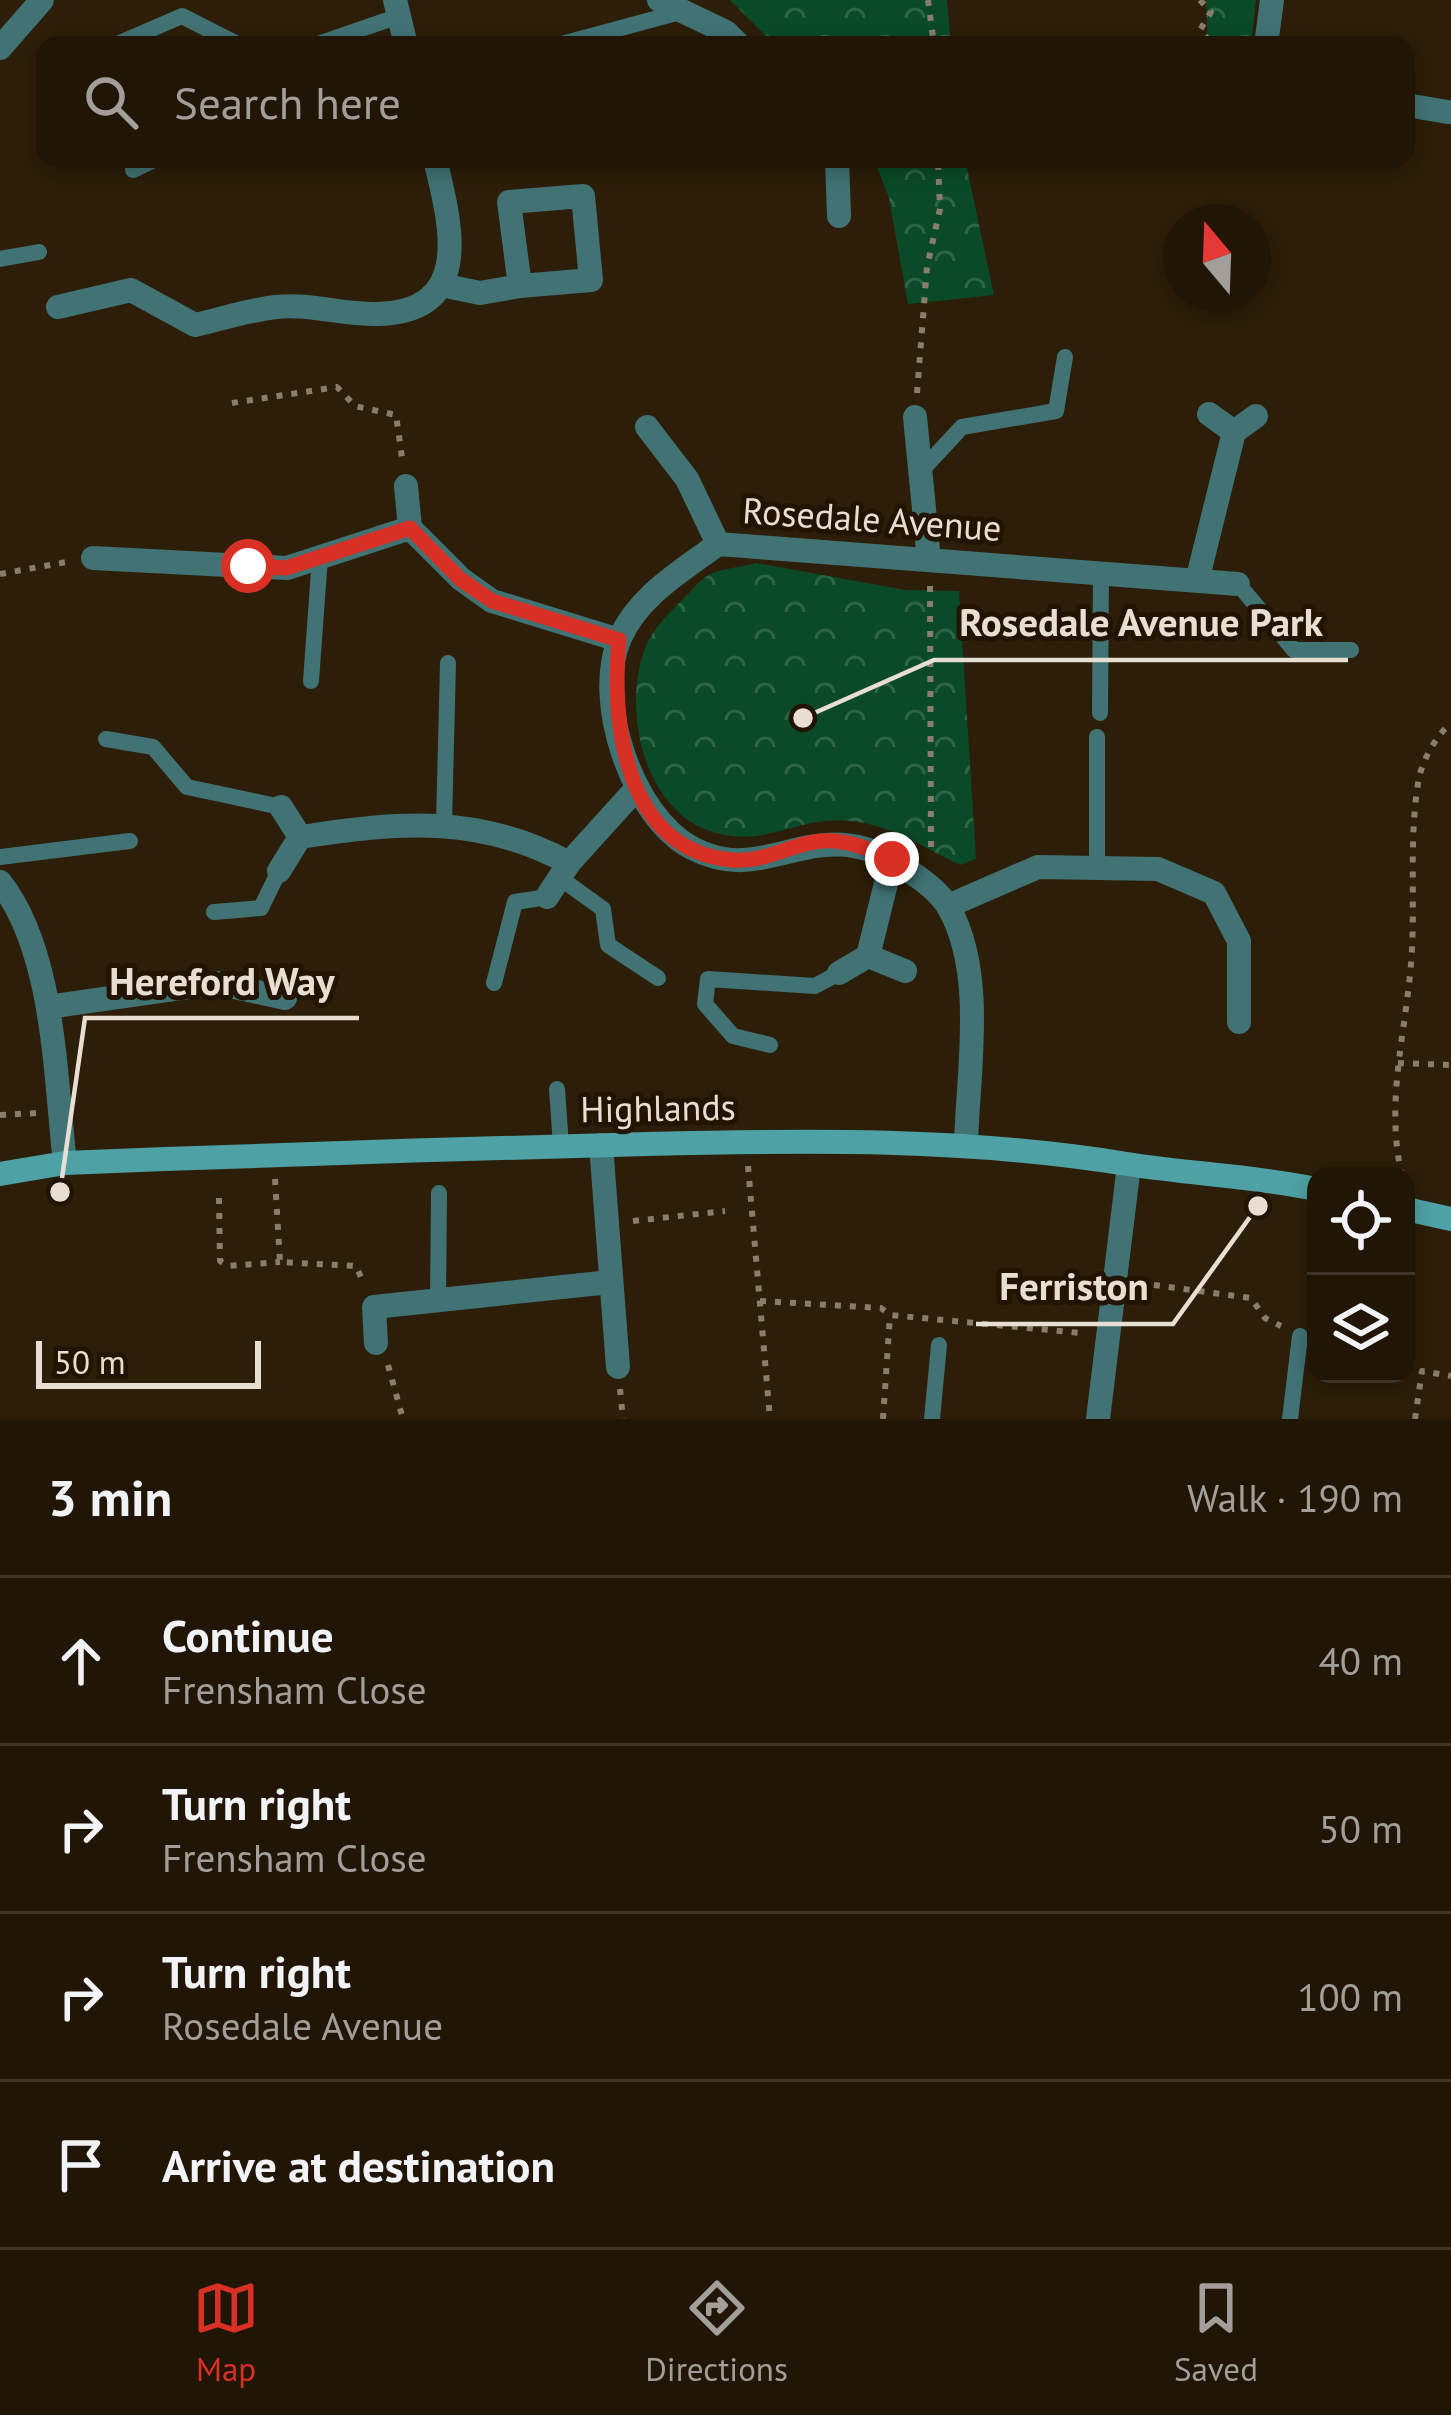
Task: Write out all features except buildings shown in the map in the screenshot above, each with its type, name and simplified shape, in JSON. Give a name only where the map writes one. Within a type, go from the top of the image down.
[{"type":"street","points":[[0,48],[42,0]]},
{"type":"street","points":[[659,0],[724,36]]},
{"type":"street","points":[[1267,36],[1272,0]]},
{"type":"street","points":[[1415,106],[1448,112]]},
{"type":"street","points":[[58,307],[131,290],[195,325],[278,306],[381,314],[415,305],[441,285],[452,262],[450,221],[437,168]]},
{"type":"street","points":[[837,168],[839,216]]},
{"type":"street","points":[[441,285],[480,293],[591,280],[583,196],[509,202],[520,286]]},
{"type":"street","points":[[1209,414],[1234,433]]},
{"type":"street","points":[[1198,578],[1234,433],[1256,416]]},
{"type":"street","points":[[915,417],[929,560]]},
{"type":"street","points":[[647,427],[687,479],[718,544]]},
{"type":"street","points":[[406,486],[410,528],[460,579],[492,601],[619,640]]},
{"type":"street","points":[[93,557],[286,568],[410,528]]},
{"type":"street","name":"Rosedale Avenue","points":[[966,1143],[970,995],[965,952],[948,906],[892,859],[853,843],[818,841],[773,857],[730,860],[693,849],[660,824],[636,789],[613,700],[619,640],[649,595],[718,544],[1238,584]]},
{"type":"street","points":[[300,837],[444,824],[526,840],[559,880],[636,789]]},
{"type":"street","points":[[281,807],[300,837]]},
{"type":"street","points":[[279,871],[300,837]]},
{"type":"street","points":[[839,974],[868,956],[892,859]]},
{"type":"street","points":[[948,906],[1038,867],[1158,869],[1214,893],[1239,940],[1239,1022]]},
{"type":"street","points":[[0,882],[26,933],[48,1007],[65,1163]]},
{"type":"street","points":[[868,956],[905,971]]},
{"type":"street","points":[[48,1007],[216,983],[285,998]]},
{"type":"street","name":"Highlands","points":[[0,1174],[65,1163],[273,1155],[746,1142],[966,1143],[1067,1152],[1129,1165],[1250,1175],[1307,1187]]},
{"type":"street","points":[[601,1145],[618,1367]]},
{"type":"street","points":[[1098,1419],[1129,1165]]},
{"type":"street","points":[[1415,1211],[1451,1219]]},
{"type":"street","points":[[376,1343],[374,1307],[610,1282]]},
{"type":"lane","points":[[335,36],[397,8]]},
{"type":"lane","points":[[591,36],[684,11]]},
{"type":"lane","points":[[136,36],[182,16],[221,36]]},
{"type":"lane","points":[[134,170],[138,168]]},
{"type":"lane","points":[[0,259],[39,253]]},
{"type":"lane","points":[[921,471],[962,427],[1056,411],[1064,357]]},
{"type":"lane","points":[[311,681],[320,557]]},
{"type":"lane","points":[[1100,713],[1101,571]]},
{"type":"lane","points":[[1238,584],[1294,650],[1351,650]]},
{"type":"lane","points":[[444,824],[448,664]]},
{"type":"lane","points":[[1097,737],[1097,868]]},
{"type":"lane","points":[[106,740],[154,747],[188,787],[281,807]]},
{"type":"lane","points":[[0,857],[130,841]]},
{"type":"lane","points":[[214,912],[261,908],[279,871]]},
{"type":"lane","points":[[494,983],[515,902],[559,880],[603,909],[608,945],[658,978]]},
{"type":"lane","points":[[770,1045],[734,1036],[705,1004],[708,979],[815,986],[839,974]]},
{"type":"lane","points":[[557,1089],[561,1146]]},
{"type":"lane","points":[[438,1300],[439,1193]]},
{"type":"lane","points":[[1290,1419],[1300,1336]]},
{"type":"lane","points":[[932,1419],[939,1345]]},
{"type":"path","points":[[928,0],[933,36]]},
{"type":"path","points":[[1200,0],[1211,12],[1200,29],[1206,36]]},
{"type":"path","points":[[915,417],[927,267],[940,209],[938,168]]},
{"type":"path","points":[[232,403],[337,387],[355,406],[396,415],[406,486]]},
{"type":"path","points":[[0,574],[93,557]]},
{"type":"path","points":[[922,880],[932,859],[929,560]]},
{"type":"path","points":[[1400,1167],[1392,1133],[1411,965],[1419,776],[1438,734],[1451,724]]},
{"type":"path","points":[[1398,1063],[1451,1065]]},
{"type":"path","points":[[0,1115],[59,1112]]},
{"type":"path","points":[[746,1142],[770,1419]]},
{"type":"path","points":[[273,1155],[280,1262]]},
{"type":"path","points":[[219,1198],[220,1261],[228,1266],[280,1262],[356,1266],[374,1307]]},
{"type":"path","points":[[606,1224],[725,1211]]},
{"type":"path","points":[[1115,1280],[1251,1298],[1265,1318],[1300,1336]]},
{"type":"path","points":[[760,1301],[881,1308],[890,1315],[1108,1335]]},
{"type":"path","points":[[883,1419],[890,1315]]},
{"type":"path","points":[[1415,1419],[1422,1371],[1451,1376]]},
{"type":"green space","points":[[730,0],[947,0],[950,36],[766,36]]},
{"type":"green space","points":[[1206,0],[1256,0],[1252,36],[1208,36]]},
{"type":"green space","points":[[877,168],[967,168],[994,295],[908,304],[889,198]]},
{"type":"green space","points":[[756,563],[905,590],[959,591],[976,859],[960,865],[893,832],[850,821],[746,837],[727,835],[685,818],[667,800],[653,778],[638,726],[638,672],[645,648],[662,621],[704,578]]},
{"type":"place","name":"Rosedale Avenue Park","points":[[803,718]]},
{"type":"place","name":"Hereford Way","points":[[60,1192]]},
{"type":"place","name":"Ferriston","points":[[1258,1206]]},
{"type":"route","points":[[248,566],[286,568],[410,528],[460,579],[492,601],[619,640],[613,700],[620,742],[636,789],[660,824],[693,849],[730,860],[773,857],[818,841],[853,843],[892,859]]}]
